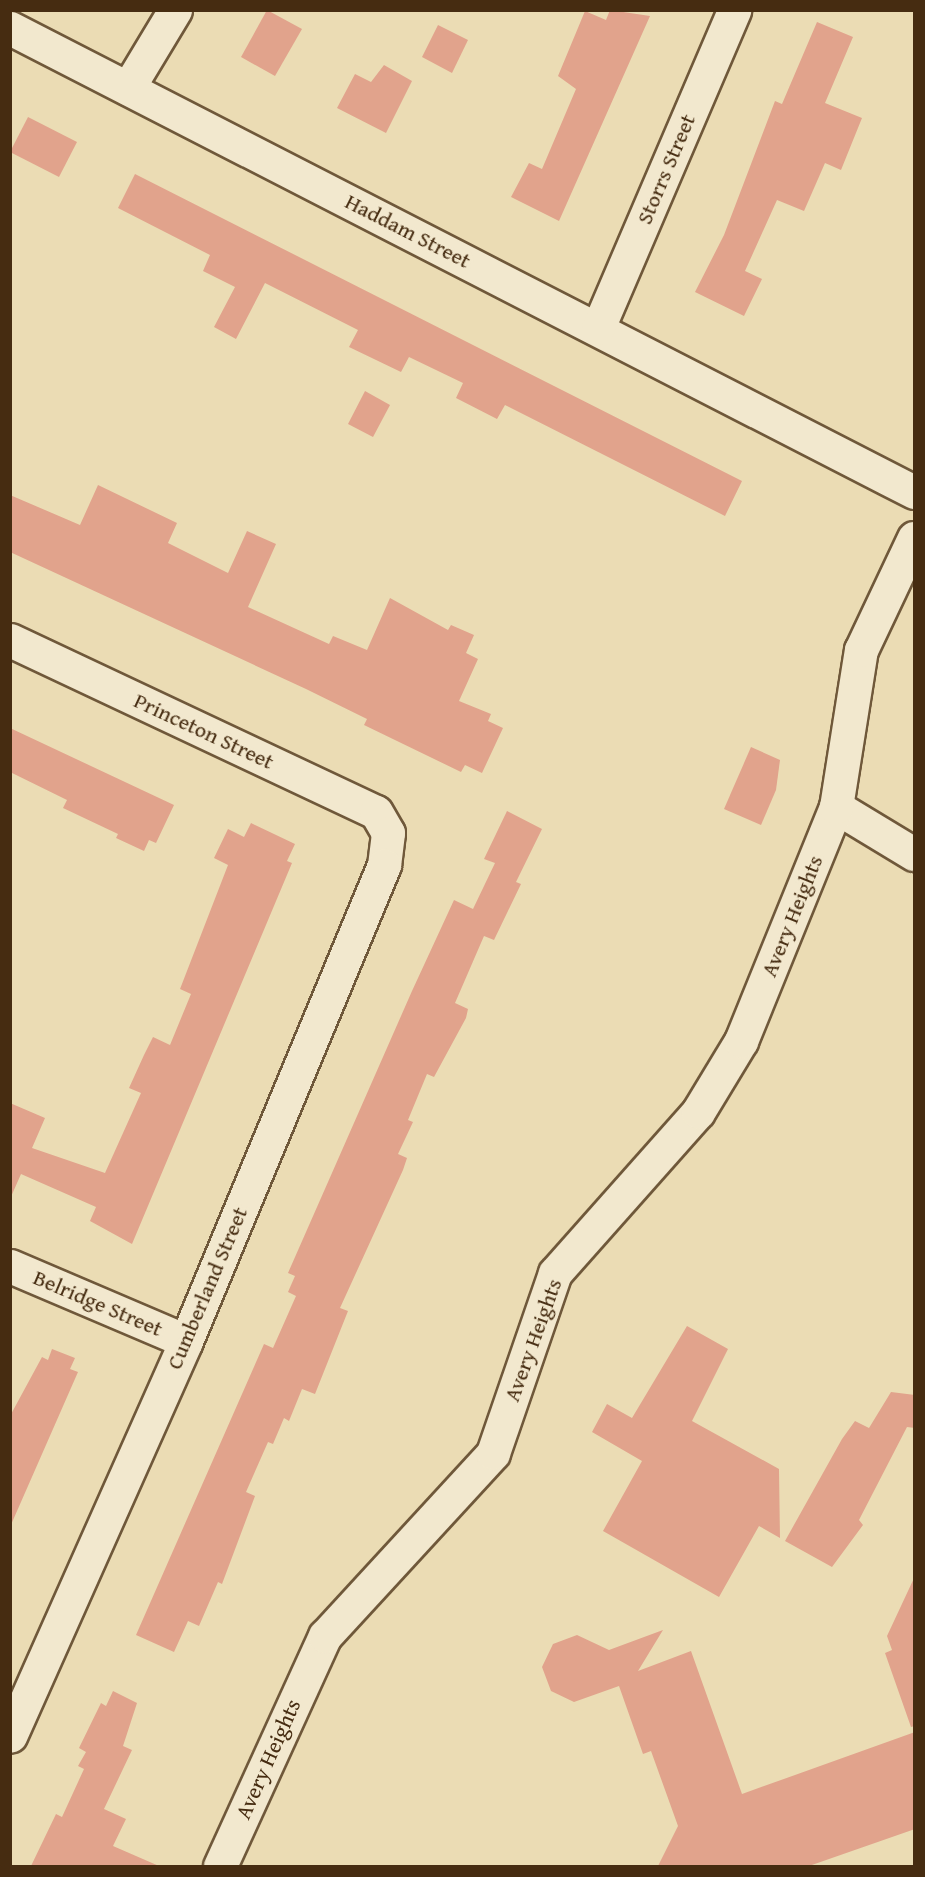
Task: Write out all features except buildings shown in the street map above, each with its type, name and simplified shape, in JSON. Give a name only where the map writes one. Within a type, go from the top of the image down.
[{"type":"street","points":[[128,88],[175,10]]},
{"type":"street","name":"Storrs Street","points":[[598,328],[734,10]]},
{"type":"street","name":"Haddam Street","points":[[10,28],[806,432],[915,492]]},
{"type":"street","name":"Avery Heights","points":[[220,1866],[325,1636],[493,1453],[555,1273],[698,1112],[741,1041],[836,807],[861,650],[915,538]]},
{"type":"street","name":"Princeton Street","points":[[10,640],[376,812],[388,833]]},
{"type":"street","points":[[836,807],[915,854]]},
{"type":"street","name":"Cumberland Street","points":[[10,1736],[186,1341],[384,865],[388,833]]},
{"type":"street","name":"Belridge Street","points":[[10,1266],[186,1341]]}]
